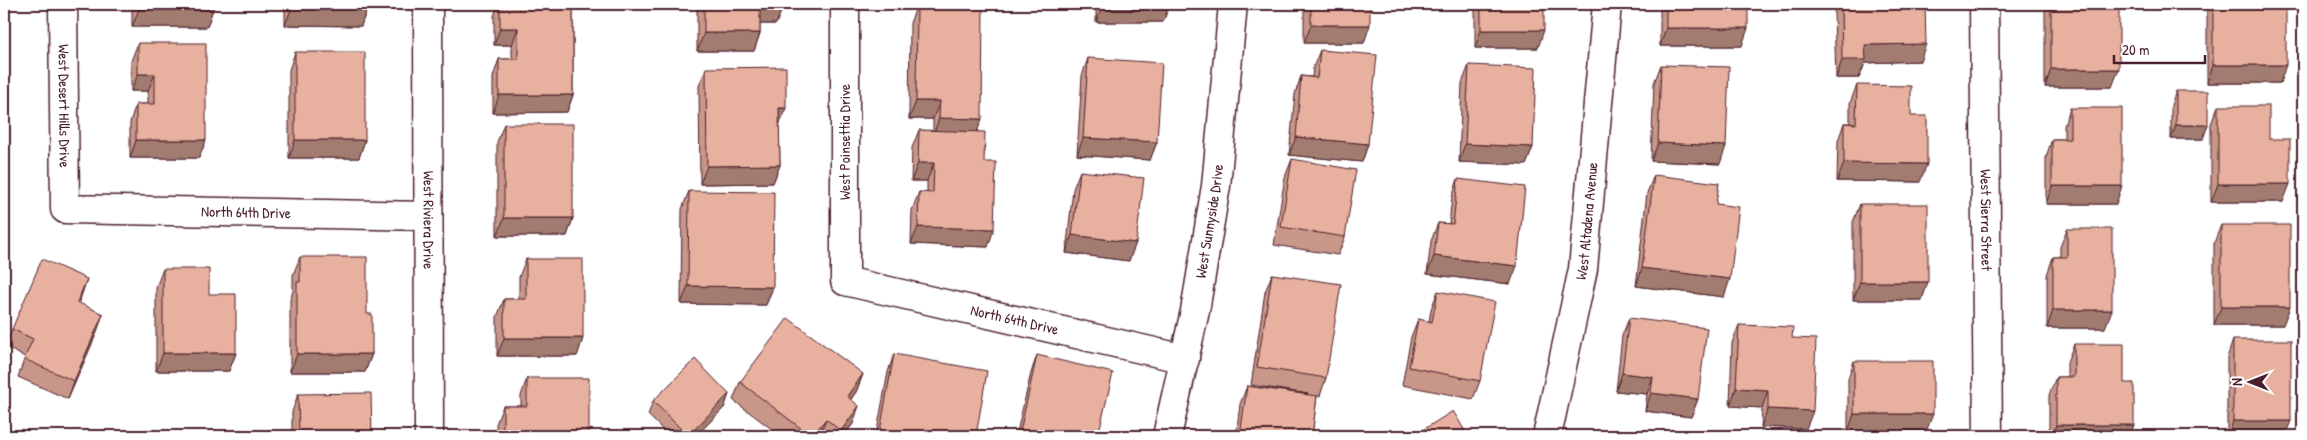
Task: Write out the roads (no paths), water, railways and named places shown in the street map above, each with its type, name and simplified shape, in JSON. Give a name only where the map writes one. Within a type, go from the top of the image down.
[{"type":"street","name":"West Desert Hills Drive","points":[[62,4],[65,209]]},
{"type":"street","name":"West Riviera Drive","points":[[428,4],[429,436]]},
{"type":"street","name":"West Poinsettia Drive","points":[[845,4],[845,281]]},
{"type":"street","name":"West Sunnyside Drive","points":[[1167,436],[1185,359],[1216,186],[1233,4]]},
{"type":"street","name":"West Altadena Avenue","points":[[1547,436],[1583,269],[1607,4]]},
{"type":"street","name":"West Sierra Street","points":[[1984,4],[1988,436]]},
{"type":"street","name":"North 64th Drive","points":[[65,209],[427,216]]},
{"type":"street","name":"North 64th Drive","points":[[845,281],[1185,359]]}]
